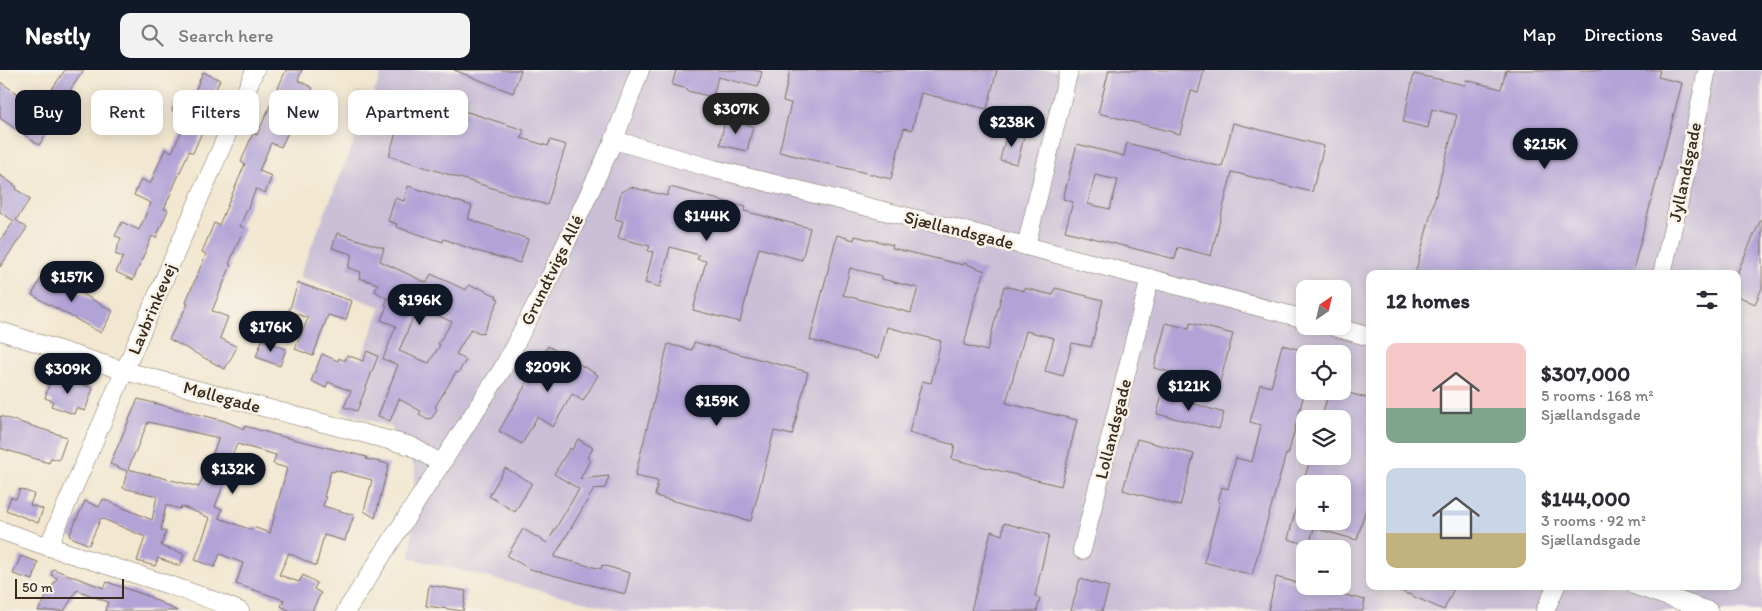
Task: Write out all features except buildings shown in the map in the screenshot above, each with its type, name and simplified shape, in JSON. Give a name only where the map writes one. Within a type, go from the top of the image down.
[{"type":"street","name":"Lavbrinkevej","points":[[48,547],[255,70]]},
{"type":"street","name":"Grundtvigs Allé","points":[[346,611],[503,368],[551,275],[614,140],[640,70]]},
{"type":"street","points":[[1026,246],[1069,70]]},
{"type":"street","name":"Jyllandsgade","points":[[1663,270],[1687,168],[1707,70]]},
{"type":"street","name":"Sjællandsgade","points":[[614,140],[714,169],[1026,246],[1296,317]]},
{"type":"street","name":"Lollandsgade","points":[[1082,550],[1150,278]]},
{"type":"street","name":"Møllegade","points":[[0,331],[125,371],[411,446],[442,464]]},
{"type":"street","points":[[1351,331],[1366,335]]},
{"type":"street","points":[[0,530],[202,595],[240,611]]},
{"type":"street","points":[[1545,611],[1554,590]]},
{"type":"street","points":[[1648,590],[1709,611]]},
{"type":"shaded area","points":[[383,70],[1762,70],[1762,611],[623,611],[410,558],[415,468],[391,427],[341,411],[381,307],[299,277],[357,135],[468,135],[468,90],[375,90]]}]
